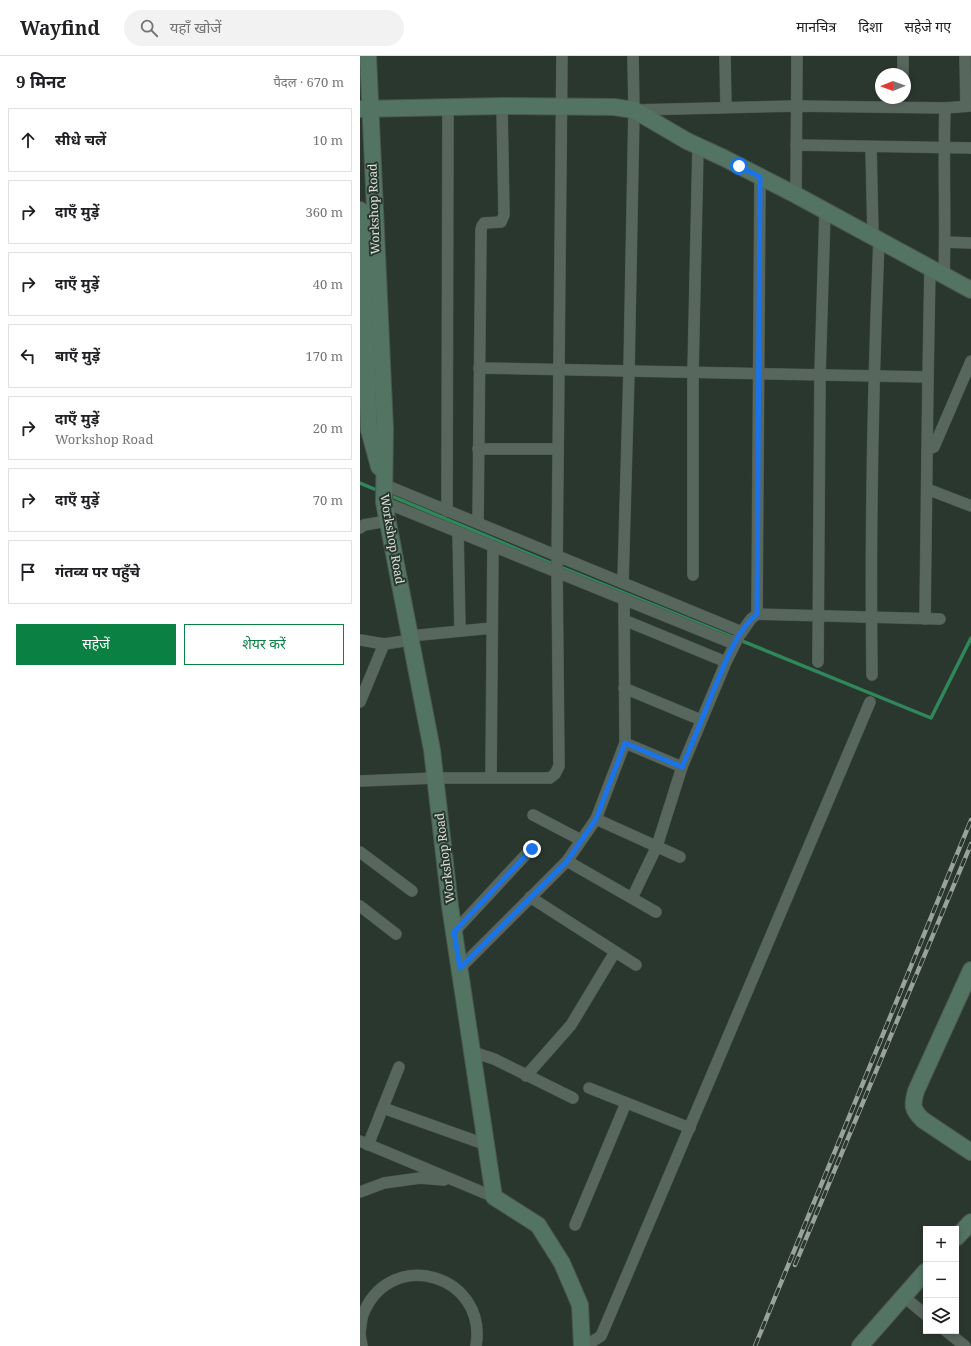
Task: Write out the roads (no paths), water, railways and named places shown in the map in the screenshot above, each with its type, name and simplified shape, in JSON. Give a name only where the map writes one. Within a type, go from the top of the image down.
[{"type":"main road","name":"Workshop Road","points":[[368,56],[365,109],[385,429],[383,490]]},
{"type":"main road","points":[[365,109],[502,106],[614,107],[634,110],[687,141],[796,195],[971,290]]},
{"type":"main road","name":"Workshop Road","points":[[360,210],[362,332],[369,430],[383,490],[387,521],[432,750],[454,932],[494,1197]]},
{"type":"main road","points":[[971,970],[916,1091],[913,1103],[916,1114],[923,1120],[971,1152]]},
{"type":"main road","points":[[494,1197],[538,1225],[562,1263],[580,1305],[583,1346]]},
{"type":"main road","points":[[959,1235],[971,1222]]},
{"type":"main road","points":[[860,1346],[923,1275]]},
{"type":"street","points":[[360,781],[491,777],[550,778],[555,774],[559,766],[557,564],[562,56]]},
{"type":"street","points":[[623,582],[634,110],[633,56]]},
{"type":"street","points":[[725,56],[726,107]]},
{"type":"street","points":[[796,195],[797,56]]},
{"type":"street","points":[[903,56],[903,68]]},
{"type":"street","points":[[911,104],[945,108],[968,106],[965,56]]},
{"type":"street","points":[[634,110],[875,104]]},
{"type":"street","points":[[478,523],[481,230],[484,224],[501,222],[504,215],[502,106]]},
{"type":"street","points":[[447,511],[448,107]]},
{"type":"street","points":[[944,276],[945,108]]},
{"type":"street","points":[[796,145],[971,148]]},
{"type":"street","points":[[693,575],[694,373],[698,146]]},
{"type":"street","points":[[871,147],[876,238],[873,376],[872,675]]},
{"type":"street","points":[[757,614],[760,177]]},
{"type":"street","points":[[818,662],[820,375],[825,211]]},
{"type":"street","points":[[945,242],[971,243]]},
{"type":"street","points":[[925,619],[930,267]]},
{"type":"street","points":[[927,450],[934,447],[971,361]]},
{"type":"street","points":[[479,368],[928,377]]},
{"type":"street","points":[[478,449],[558,449]]},
{"type":"street","points":[[927,489],[971,506]]},
{"type":"street","points":[[383,490],[478,523],[624,599],[738,639]]},
{"type":"street","points":[[383,490],[458,532],[493,546],[623,582],[738,639]]},
{"type":"street","points":[[360,528],[364,525],[387,521]]},
{"type":"street","points":[[458,532],[460,631]]},
{"type":"street","points":[[491,777],[493,546]]},
{"type":"street","points":[[460,968],[567,861],[596,819],[625,743],[624,599]]},
{"type":"street","points":[[632,898],[657,846],[682,767],[701,720],[726,662],[751,619],[757,614],[940,619]]},
{"type":"street","points":[[624,620],[726,662]]},
{"type":"street","points":[[360,640],[384,644],[410,638],[492,628]]},
{"type":"street","points":[[360,702],[384,644]]},
{"type":"street","points":[[624,688],[701,720]]},
{"type":"street","points":[[583,1346],[601,1336],[870,702]]},
{"type":"street","points":[[625,743],[682,767]]},
{"type":"street","points":[[533,815],[581,840]]},
{"type":"street","points":[[596,819],[680,857]]},
{"type":"street","points":[[454,932],[532,849]]},
{"type":"street","points":[[360,852],[412,891]]},
{"type":"street","points":[[567,861],[656,912]]},
{"type":"street","points":[[530,897],[636,965]]},
{"type":"street","points":[[360,906],[396,934]]},
{"type":"street","points":[[526,1076],[572,1025],[616,952]]},
{"type":"street","points":[[473,1052],[494,1059],[573,1098]]},
{"type":"street","points":[[399,1067],[383,1108],[364,1143],[494,1197]]},
{"type":"street","points":[[589,1088],[690,1128]]},
{"type":"street","points":[[575,1225],[626,1103]]},
{"type":"street","points":[[383,1108],[487,1145]]},
{"type":"street","points":[[360,1192],[384,1183],[420,1178],[457,1182]]},
{"type":"street","points":[[362,1346],[360,1334],[362,1312],[375,1294],[392,1281],[413,1275],[435,1277],[454,1286],[469,1302],[477,1323],[476,1346]]},
{"type":"street","points":[[904,1297],[923,1313]]},
{"type":"street","points":[[950,1334],[965,1346]]},
{"type":"waterway","points":[[360,483],[379,491]]},
{"type":"waterway","points":[[389,495],[546,561],[931,718],[971,638]]},
{"type":"railway","points":[[755,1346],[971,820]]},
{"type":"railway","points":[[795,1265],[971,844]]}]
